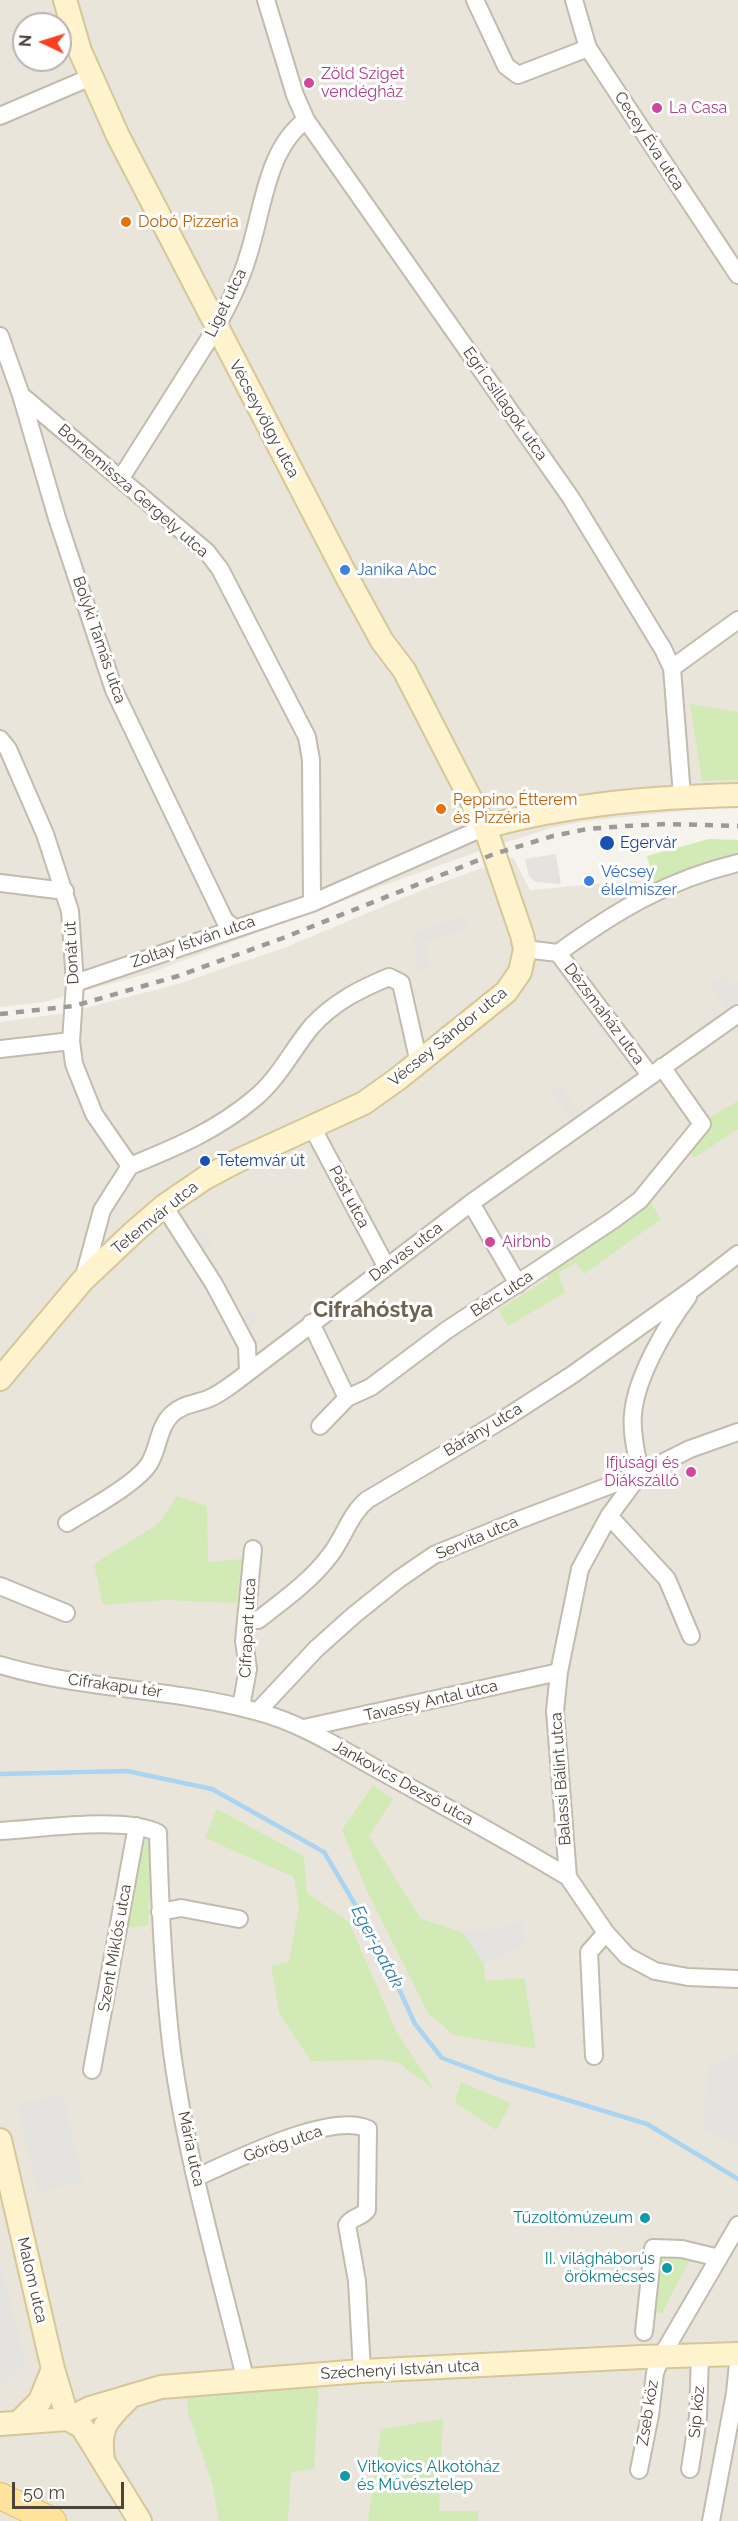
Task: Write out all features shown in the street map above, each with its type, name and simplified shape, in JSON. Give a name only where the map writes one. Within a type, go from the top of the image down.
[{"type":"main road","name":"Vécseyvölgy utca","points":[[65,0],[91,77],[118,136],[348,579],[382,641],[404,670],[485,827],[525,949]]},
{"type":"main road","points":[[485,827],[524,816],[592,805],[682,796],[738,795]]},
{"type":"main road","name":"Vécsey Sándor utca","points":[[266,1147],[364,1103],[419,1063],[506,992],[520,972],[525,949]]},
{"type":"main road","name":"Tetemvár utca","points":[[0,1378],[83,1280],[135,1231],[164,1206],[205,1178],[266,1147]]},
{"type":"main road","name":"Malom utca","points":[[0,2140],[53,2369],[68,2419]]},
{"type":"main road","name":"Széchenyi István utca","points":[[68,2419],[90,2408],[161,2387],[362,2371],[738,2354]]},
{"type":"main road","points":[[10,2423],[40,2401],[53,2369]]},
{"type":"main road","points":[[103,2460],[100,2441],[103,2429],[112,2415],[135,2393]]},
{"type":"main road","points":[[10,2423],[68,2419],[82,2427],[140,2521]]},
{"type":"main road","points":[[0,2496],[53,2521]]},
{"type":"street","name":"Egri csillagok utca","points":[[266,0],[295,95],[306,120],[571,498],[619,573],[663,649],[672,668],[682,796]]},
{"type":"street","name":"Egri csillagok utca","points":[[274,30],[279,0]]},
{"type":"street","points":[[475,0],[506,66],[518,75],[588,48]]},
{"type":"street","name":"Cecey Éva utca","points":[[574,0],[588,48],[738,275]]},
{"type":"street","points":[[0,116],[91,77]]},
{"type":"street","name":"Liget utca","points":[[120,478],[216,328],[248,259],[277,153],[293,129],[306,120]]},
{"type":"street","name":"Bolyki Tamás utca","points":[[0,336],[21,395],[57,518],[114,690],[225,921],[235,928]]},
{"type":"street","name":"Bornemissza Gergely utca","points":[[21,395],[207,552],[220,569],[307,737],[311,760],[312,903]]},
{"type":"street","points":[[672,668],[738,620]]},
{"type":"street","name":"Donát út","points":[[3,745],[45,834],[70,911],[75,983],[71,1041],[76,1071],[94,1114],[130,1166]]},
{"type":"street","points":[[312,903],[485,827]]},
{"type":"street","points":[[525,949],[558,953],[606,918],[658,890],[700,872],[738,864]]},
{"type":"street","points":[[0,883],[65,891]]},
{"type":"street","name":"Zoltay István utca","points":[[75,983],[312,903]]},
{"type":"street","name":"Dézsmaház utca","points":[[558,953],[656,1071]]},
{"type":"street","points":[[130,1166],[213,1130],[256,1098],[277,1076],[312,1026],[338,1002],[389,977],[401,983],[419,1063]]},
{"type":"street","name":"Darvas utca","points":[[67,1523],[144,1470],[150,1462],[164,1425],[172,1414],[190,1402],[210,1398],[248,1372],[471,1203],[738,1014]]},
{"type":"street","points":[[0,1050],[71,1041]]},
{"type":"street","name":"Bérc utca","points":[[320,1426],[347,1398],[371,1387],[447,1329],[518,1284],[640,1200],[702,1124],[656,1071]]},
{"type":"street","name":"Pást utca","points":[[312,1127],[386,1266]]},
{"type":"street","name":"Tetemvár utca","points":[[83,1280],[102,1210],[130,1166]]},
{"type":"street","points":[[471,1203],[518,1284]]},
{"type":"street","points":[[164,1206],[213,1284],[247,1346],[248,1372]]},
{"type":"street","name":"Bárány utca","points":[[248,1620],[258,1620],[316,1572],[332,1553],[360,1507],[367,1500],[507,1418],[694,1288],[738,1254]]},
{"type":"street","points":[[640,1474],[633,1431],[636,1398],[655,1352],[678,1310],[694,1288]]},
{"type":"street","points":[[311,1323],[347,1398]]},
{"type":"street","name":"Servita utca","points":[[258,1711],[316,1649],[354,1615],[434,1555],[640,1474],[690,1449],[738,1432]]},
{"type":"street","name":"Balassi Bálint utca","points":[[640,1474],[609,1516],[580,1569],[559,1672],[555,1711],[568,1877],[606,1933],[627,1956],[655,1971],[688,1977],[738,1979]]},
{"type":"street","points":[[609,1516],[667,1579],[691,1636]]},
{"type":"street","name":"Cifrapart utca","points":[[236,1706],[248,1669],[244,1641],[248,1620],[253,1550]]},
{"type":"street","points":[[0,1586],[66,1613]]},
{"type":"street","name":"Cifrakapu tér","points":[[0,1665],[22,1672],[83,1683],[142,1689],[236,1706]]},
{"type":"street","name":"Tavassy Antal utca","points":[[304,1728],[559,1672]]},
{"type":"street","name":"Jankovics Dezső utca","points":[[236,1706],[258,1711],[304,1728],[457,1812],[568,1877]]},
{"type":"street","points":[[0,1831],[108,1825],[136,1826]]},
{"type":"street","name":"Mária utca","points":[[136,1826],[158,1833],[160,1912],[172,2052],[197,2177],[246,2382]]},
{"type":"street","name":"Szent Miklós utca","points":[[92,2070],[136,1826]]},
{"type":"street","points":[[160,1912],[181,1908],[239,1919]]},
{"type":"street","points":[[594,2056],[589,1952],[606,1933]]},
{"type":"street","name":"Görög utca","points":[[197,2177],[279,2142],[324,2128],[359,2124],[368,2129],[367,2210],[364,2214],[350,2220],[347,2226],[357,2281],[362,2371]]},
{"type":"street","name":"Zseb köz","points":[[639,2470],[650,2415],[655,2373],[661,2356],[738,2225]]},
{"type":"street","points":[[644,2332],[653,2248],[682,2249],[719,2258]]},
{"type":"street","name":"Síp köz","points":[[690,2469],[698,2417],[700,2355]]},
{"type":"street","points":[[711,2521],[735,2393],[738,2363]]},
{"type":"shaded area","points":[[0,0],[738,0],[738,805],[586,821],[551,828],[379,887],[150,973],[44,1002],[0,1007]]},
{"type":"shaded area","points":[[556,854],[561,884],[536,882],[529,877],[525,859]]},
{"type":"shaded area","points":[[513,857],[530,890],[630,881],[654,882],[738,858],[738,2521],[0,2521],[0,1022],[66,1013],[178,984],[284,948],[427,888]]},
{"type":"shaded area","points":[[464,915],[469,927],[425,942],[430,968],[417,971],[413,933]]},
{"type":"shaded area","points":[[723,975],[731,986],[738,981],[738,1001],[726,1009],[709,985]]},
{"type":"shaded area","points":[[560,1085],[580,1112],[571,1119],[551,1092]]},
{"type":"shaded area","points":[[202,1229],[212,1245],[202,1251],[192,1235]]},
{"type":"shaded area","points":[[252,1310],[258,1319],[245,1328],[239,1319]]},
{"type":"shaded area","points":[[523,1920],[526,1945],[484,1964],[462,1932],[495,1929]]},
{"type":"shaded area","points":[[738,2053],[738,2145],[704,2130],[707,2068]]},
{"type":"shaded area","points":[[63,2094],[83,2182],[37,2192],[17,2104]]},
{"type":"shaded area","points":[[0,2262],[26,2364],[0,2389]]},
{"type":"green space","points":[[690,704],[738,712],[738,780],[702,781]]},
{"type":"green space","points":[[709,839],[738,840],[738,858],[654,882],[647,856]]},
{"type":"green space","points":[[738,1101],[738,1129],[694,1158],[690,1151],[710,1117]]},
{"type":"green space","points":[[650,1202],[661,1219],[584,1274],[576,1263],[558,1273],[565,1293],[508,1326],[498,1310],[548,1279],[545,1272]]},
{"type":"green space","points":[[177,1496],[207,1506],[208,1562],[243,1559],[236,1603],[164,1600],[103,1605],[94,1564],[158,1524]]},
{"type":"green space","points":[[373,1785],[393,1799],[369,1836],[421,1919],[462,1932],[484,1964],[485,1981],[524,1978],[536,2049],[454,2035],[428,2013],[366,1889],[342,1830]]},
{"type":"green space","points":[[217,1809],[304,1856],[307,1893],[349,1922],[396,2031],[435,2090],[399,2063],[383,2060],[311,2061],[279,2013],[271,1966],[289,1962],[299,1905],[294,1877],[205,1838]]},
{"type":"green space","points":[[153,1840],[154,1847],[148,1926],[125,1928],[141,1850],[145,1841]]},
{"type":"green space","points":[[461,2082],[511,2103],[496,2130],[455,2102]]},
{"type":"green space","points":[[657,2252],[691,2257],[662,2313],[652,2312]]},
{"type":"green space","points":[[319,2382],[314,2469],[291,2472],[288,2521],[219,2521],[213,2487],[188,2412],[187,2396]]},
{"type":"green space","points":[[443,2419],[439,2511],[478,2511],[478,2521],[368,2521],[381,2429]]},
{"type":"waterway","name":"Eger-patak","points":[[0,1774],[127,1771],[212,1789],[324,1852],[378,1943],[415,2024],[442,2058],[498,2079],[647,2124],[738,2179]]},
{"type":"railway","points":[[0,1014],[74,1006],[178,976],[283,938],[494,854],[553,836],[587,829],[626,826],[667,824],[738,826]]},
{"type":"place","name":"Zöld Sziget vendégház","points":[[309,83]]},
{"type":"place","name":"La Casa","points":[[657,108]]},
{"type":"place","name":"Dobó Pizzeria","points":[[126,222]]},
{"type":"place","name":"Janika Abc","points":[[345,570]]},
{"type":"place","name":"Peppino Étterem és Pizzéria","points":[[441,809]]},
{"type":"place","name":"Egervár","points":[[607,843]]},
{"type":"place","name":"Vécsey élelmiszer","points":[[589,881]]},
{"type":"place","name":"Tetemvár út","points":[[205,1161]]},
{"type":"place","name":"Airbnb","points":[[490,1242]]},
{"type":"place","name":"Ifjúsági és Diákszálló","points":[[691,1472]]},
{"type":"place","name":"Tűzoltómúzeum","points":[[645,2218]]},
{"type":"place","name":"II. világháborús örökmécses","points":[[667,2268]]},
{"type":"place","name":"Vitkovics Alkotóház és Művésztelep","points":[[345,2476]]},
{"type":"district","name":"Cifrahóstya","points":[[373,1310]]}]
